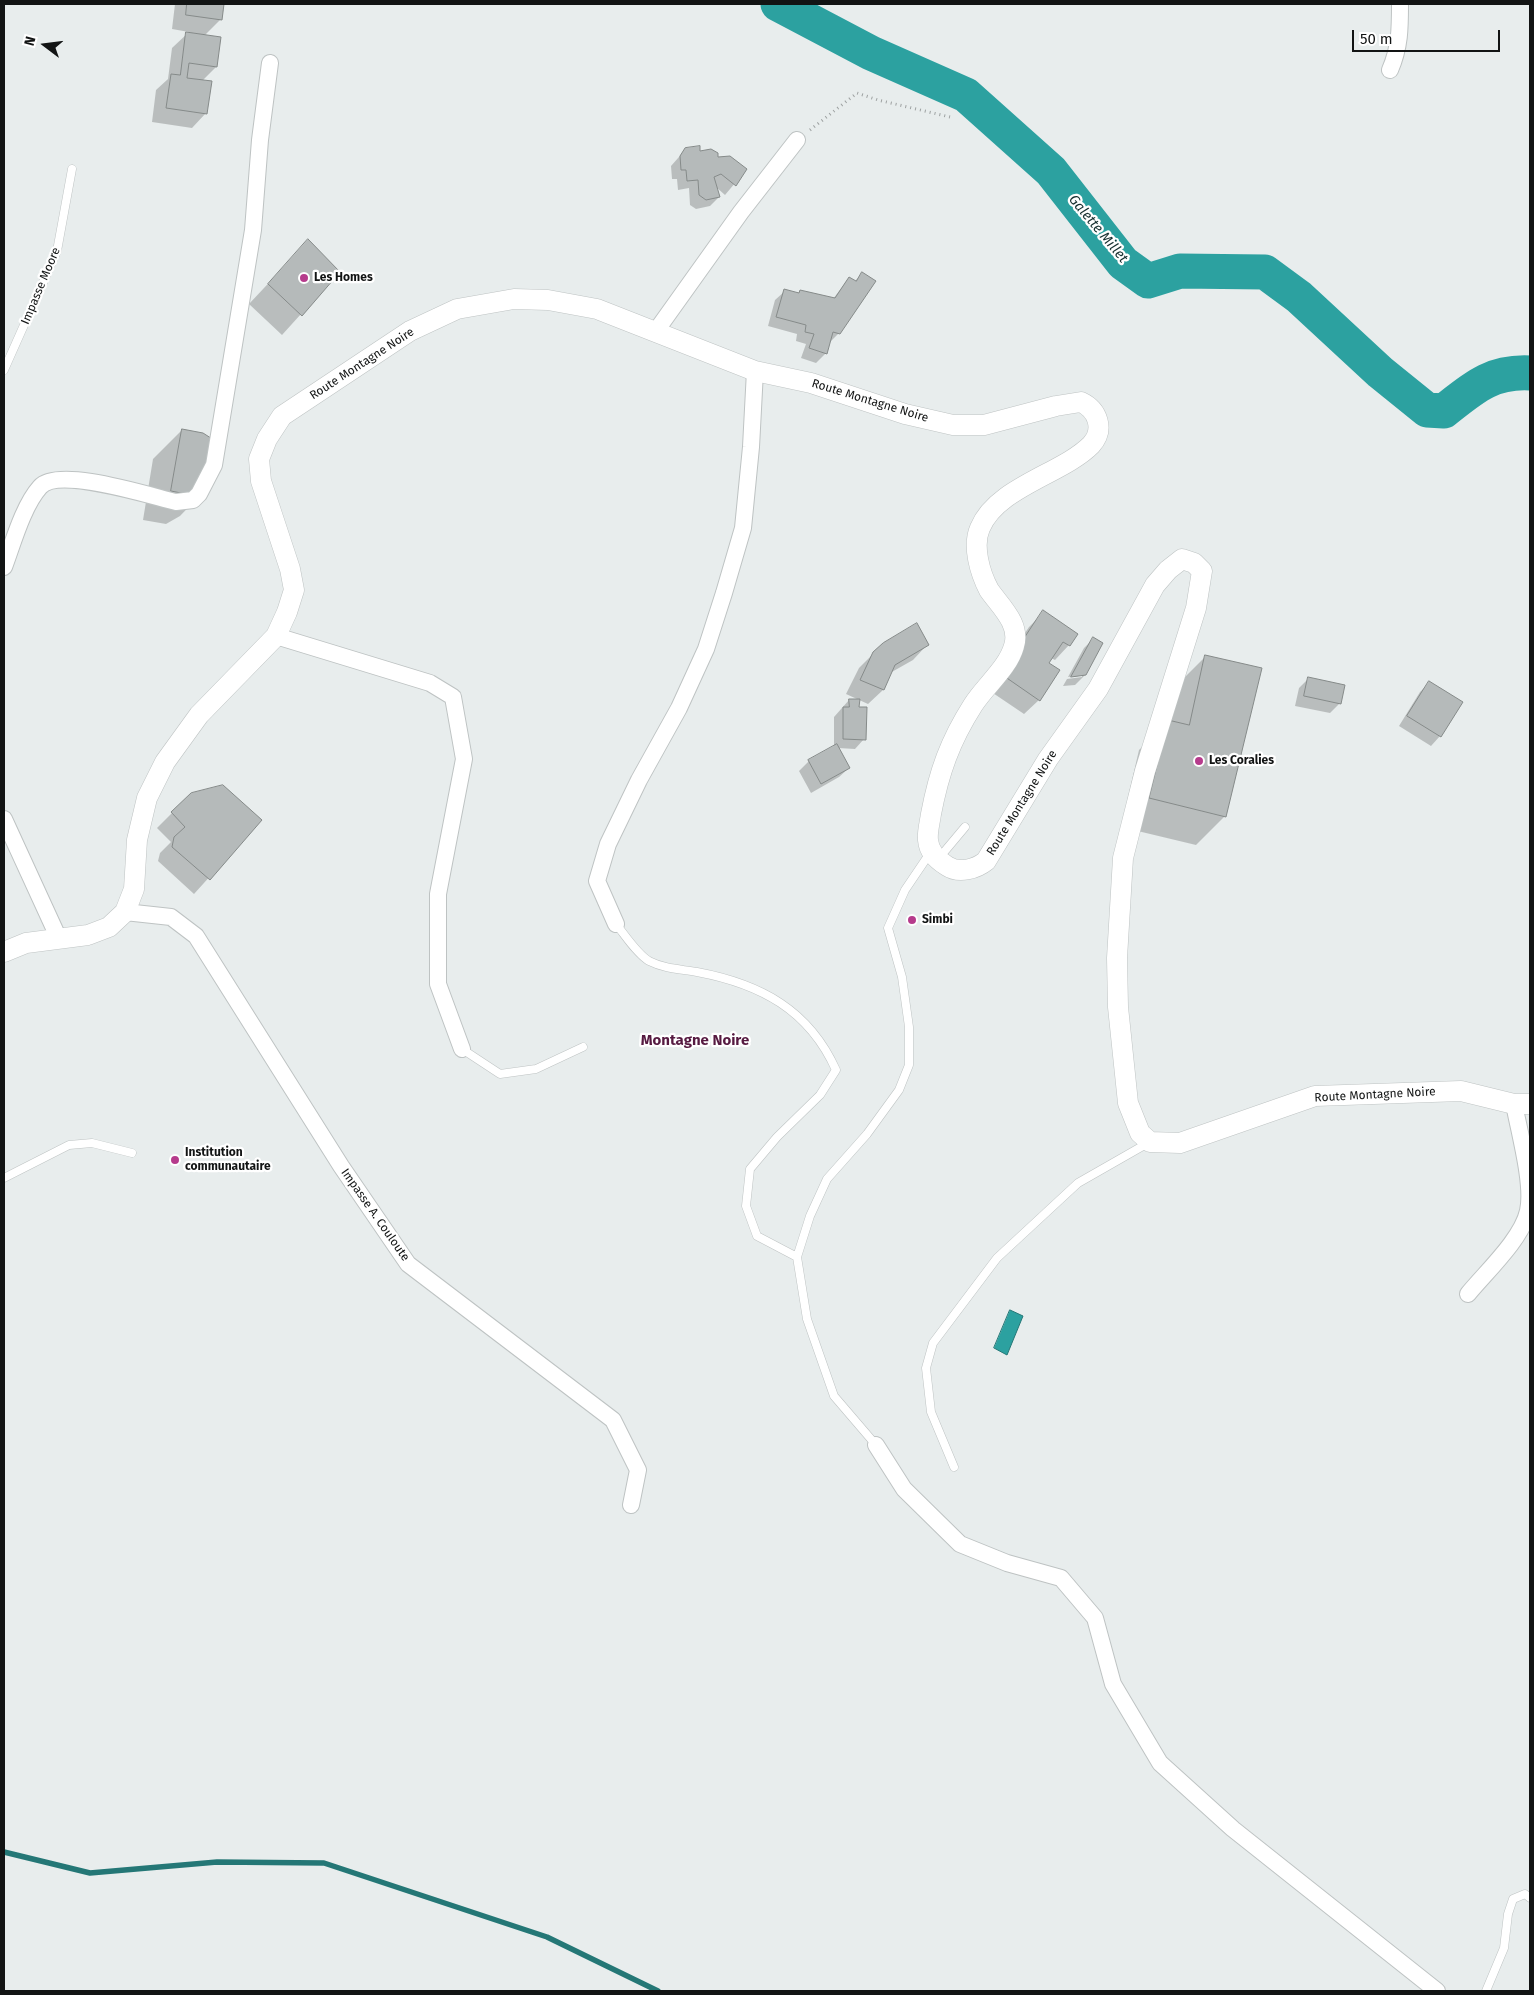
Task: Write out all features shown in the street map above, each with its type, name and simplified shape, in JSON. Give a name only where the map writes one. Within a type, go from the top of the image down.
[{"type":"street","points":[[1390,70],[1397,54],[1401,30],[1400,4]]},
{"type":"street","points":[[4,567],[29,504],[41,486],[54,480],[79,480],[176,502],[193,500],[199,494],[214,465],[241,316],[254,230],[260,140],[270,63]]},
{"type":"street","points":[[656,332],[742,212],[798,140]]},
{"type":"street","name":"Route Montagne Noire","points":[[125,912],[134,889],[137,840],[146,798],[165,762],[199,715],[276,636],[294,590],[290,569],[261,481],[258,459],[267,439],[282,416],[410,331],[456,309],[514,299],[548,300],[597,309],[756,371],[811,383],[905,414],[954,425],[984,425],[1056,406],[1081,402],[1096,413],[1099,423],[1092,443],[1072,460],[1041,475],[1007,498],[991,512],[980,528],[976,545],[982,574],[989,589],[1006,611],[1013,625],[1015,646],[974,703],[951,742],[936,788],[929,847],[950,868],[968,870],[977,868],[986,862],[1048,759],[1098,689],[1155,586],[1168,570],[1182,559],[1194,563],[1202,571],[1196,608],[1145,771],[1123,858],[1117,958],[1122,1045],[1128,1103],[1132,1119],[1140,1133],[1150,1142],[1180,1143],[1315,1096],[1461,1091],[1522,1104]]},
{"type":"street","points":[[616,924],[597,882],[608,844],[679,708],[706,649],[724,592],[743,528],[752,447],[756,371]]},
{"type":"street","points":[[276,636],[430,683],[453,697],[464,759],[438,894],[438,984],[462,1050]]},
{"type":"street","points":[[4,820],[59,939]]},
{"type":"street","points":[[4,952],[26,943],[88,935],[109,926],[125,912]]},
{"type":"street","name":"Impasse A. Couloute","points":[[125,912],[171,918],[196,936],[341,1166],[408,1264],[613,1420],[638,1470],[631,1505]]},
{"type":"street","points":[[1468,1294],[1518,1232],[1528,1211],[1530,1191],[1522,1104]]},
{"type":"street","points":[[876,1445],[904,1489],[960,1544],[1007,1563],[1061,1578],[1095,1618],[1113,1684],[1160,1763],[1233,1830],[1437,1991]]},
{"type":"lane","name":"Impasse Moore","points":[[4,370],[58,251],[72,169]]},
{"type":"lane","points":[[876,1445],[834,1396],[807,1319],[798,1257],[810,1216],[827,1179],[866,1134],[899,1090],[909,1065],[909,1027],[902,977],[888,928],[905,890],[929,847],[965,827]]},
{"type":"lane","points":[[616,924],[647,960],[670,969],[698,972],[744,985],[779,1002],[805,1021],[825,1047],[836,1070],[820,1095],[777,1137],[750,1169],[746,1206],[757,1236],[798,1257]]},
{"type":"lane","points":[[462,1050],[500,1074],[536,1069],[583,1047]]},
{"type":"lane","points":[[954,1467],[931,1412],[926,1368],[933,1343],[996,1258],[1078,1183],[1150,1142]]},
{"type":"lane","points":[[4,1178],[69,1145],[92,1143],[132,1153]]},
{"type":"lane","points":[[1486,1991],[1504,1948],[1508,1914],[1512,1899],[1526,1894],[1530,1898]]},
{"type":"path","points":[[798,140],[857,93],[878,100],[950,117]]},
{"type":"water","points":[[1010,1310],[1023,1316],[1007,1355],[994,1348]]},
{"type":"building","points":[[187,4],[224,4],[222,20],[186,15]]},
{"type":"building","points":[[186,32],[221,37],[217,67],[189,63],[187,78],[212,81],[207,114],[166,108],[171,74],[180,75]]},
{"type":"building","points":[[700,146],[700,151],[711,149],[718,153],[718,157],[730,156],[747,169],[736,186],[721,174],[714,177],[720,197],[706,200],[699,195],[698,180],[687,181],[686,170],[681,170],[680,156],[685,148]]},
{"type":"building","name":"Les Homes","points":[[308,239],[340,272],[302,316],[268,284]]},
{"type":"building","points":[[862,272],[876,281],[840,334],[833,332],[827,354],[809,348],[814,334],[805,332],[806,325],[776,317],[784,289],[799,293],[800,290],[835,298],[849,277],[856,281]]},
{"type":"building","points":[[182,429],[203,433],[217,442],[196,496],[171,491]]},
{"type":"building","points":[[1043,610],[1078,634],[1070,646],[1063,642],[1049,663],[1060,670],[1040,701],[1001,674]]},
{"type":"building","points":[[917,623],[929,645],[895,665],[884,690],[860,680],[873,652],[883,643]]},
{"type":"building","points":[[1093,637],[1103,643],[1086,675],[1071,677]]},
{"type":"building","name":"Les Coralies","points":[[1205,655],[1262,668],[1226,817],[1149,798],[1168,720],[1189,725]]},
{"type":"building","points":[[1308,677],[1345,685],[1341,704],[1304,696]]},
{"type":"building","points":[[1429,681],[1463,702],[1441,737],[1407,716]]},
{"type":"building","points":[[849,699],[860,699],[859,707],[867,707],[866,740],[843,739],[843,707],[849,707]]},
{"type":"building","points":[[837,744],[850,768],[821,784],[808,760]]},
{"type":"building","points":[[223,785],[262,820],[210,880],[172,847],[174,837],[185,827],[171,812],[191,793]]},
{"type":"waterway","name":"Galette Millet","points":[[778,4],[871,53],[966,95],[1051,171],[1123,263],[1148,281],[1180,271],[1265,272],[1299,297],[1380,372],[1427,410],[1444,411],[1474,388],[1493,378],[1516,373],[1530,373]]},
{"type":"waterway","points":[[4,1852],[90,1873],[217,1862],[324,1863],[547,1937],[658,1991]]},
{"type":"place","name":"Les Homes","points":[[304,278]]},
{"type":"place","name":"Les Coralies","points":[[1199,761]]},
{"type":"place","name":"Simbi","points":[[912,920]]},
{"type":"place","name":"Institution communautaire","points":[[175,1160]]},
{"type":"district","name":"Montagne Noire","points":[[695,1041]]}]
